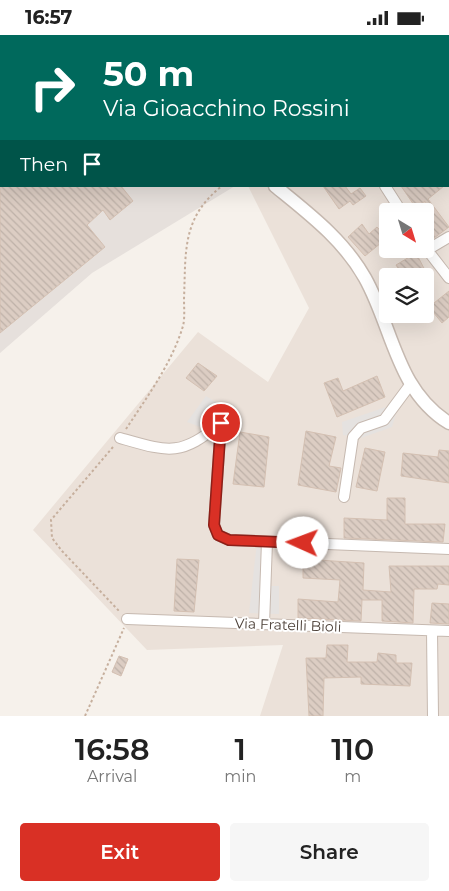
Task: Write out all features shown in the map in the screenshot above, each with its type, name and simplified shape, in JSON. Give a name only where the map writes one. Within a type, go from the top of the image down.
[{"type":"street","points":[[275,187],[326,228],[349,254],[365,278],[410,385],[436,414],[449,423]]},
{"type":"street","points":[[386,187],[396,203]]},
{"type":"street","points":[[434,245],[449,237]]},
{"type":"street","points":[[433,258],[449,278]]},
{"type":"street","points":[[344,497],[353,437],[361,428],[384,420],[410,385]]},
{"type":"street","points":[[120,438],[171,450],[187,447],[201,439],[221,423],[214,525],[218,535],[229,540],[449,549]]},
{"type":"street","points":[[264,624],[268,542]]},
{"type":"street","name":"Via Fratelli Bioli","points":[[127,619],[449,631]]},
{"type":"street","points":[[432,631],[433,716]]},
{"type":"path","points":[[85,716],[127,619],[62,551],[52,537],[51,520],[58,509],[93,473],[120,438],[160,378],[183,325],[186,238],[194,218],[212,194],[221,187]]},
{"type":"shaded area","points":[[0,187],[233,187],[92,273],[0,353]]},
{"type":"shaded area","points":[[248,187],[449,187],[449,716],[260,716],[283,645],[147,650],[33,530],[198,332],[268,382],[309,308]]},
{"type":"shaded area","points":[[206,396],[228,410],[221,423],[211,431],[187,422]]},
{"type":"shaded area","points":[[386,407],[396,414],[392,427],[361,438],[343,435],[342,422]]},
{"type":"shaded area","points":[[257,542],[267,542],[266,586],[279,586],[279,614],[249,613]]},
{"type":"building","points":[[0,187],[122,187],[133,201],[110,220],[103,210],[87,225],[105,247],[0,333]]},
{"type":"building","points":[[324,187],[346,187],[351,194],[360,188],[366,196],[353,205],[350,201],[339,209]]},
{"type":"building","points":[[402,187],[443,187],[428,199],[431,203],[425,203],[425,201],[422,203],[413,203]]},
{"type":"building","points":[[434,207],[449,227],[434,238]]},
{"type":"building","points":[[362,224],[369,234],[377,227],[379,229],[379,245],[365,256],[348,237]]},
{"type":"building","points":[[408,258],[419,258],[424,268],[398,268],[396,265]]},
{"type":"building","points":[[449,291],[449,317],[442,323],[434,313],[434,303]]},
{"type":"building","points":[[198,363],[217,376],[204,391],[186,378]]},
{"type":"building","points":[[377,376],[385,397],[337,417],[324,383],[338,378],[343,391]]},
{"type":"building","points":[[306,431],[336,437],[329,466],[341,468],[336,492],[298,485]]},
{"type":"building","points":[[240,432],[269,437],[264,487],[233,484]]},
{"type":"building","points":[[365,448],[385,452],[377,491],[356,487]]},
{"type":"building","points":[[439,450],[449,451],[449,483],[401,476],[403,453],[438,457]]},
{"type":"building","points":[[387,498],[405,498],[405,524],[445,524],[443,542],[344,538],[344,518],[387,520]]},
{"type":"building","points":[[294,521],[313,522],[313,537],[292,536]]},
{"type":"building","points":[[177,559],[199,560],[194,612],[174,611]]},
{"type":"building","points":[[303,559],[364,563],[363,590],[391,592],[389,566],[449,566],[449,585],[438,584],[437,589],[414,589],[413,623],[382,621],[382,600],[362,600],[361,621],[298,618],[298,599],[338,602],[340,580],[303,578]]},
{"type":"building","points":[[432,603],[449,604],[449,624],[430,623]]},
{"type":"building","points":[[327,645],[348,645],[347,662],[377,662],[378,653],[396,655],[396,663],[412,663],[410,686],[361,684],[361,677],[324,678],[323,716],[309,716],[306,658],[326,658]]},
{"type":"building","points":[[119,656],[128,659],[121,676],[112,672]]},
{"type":"route","points":[[221,423],[214,525],[218,535],[229,540],[303,543]]}]
